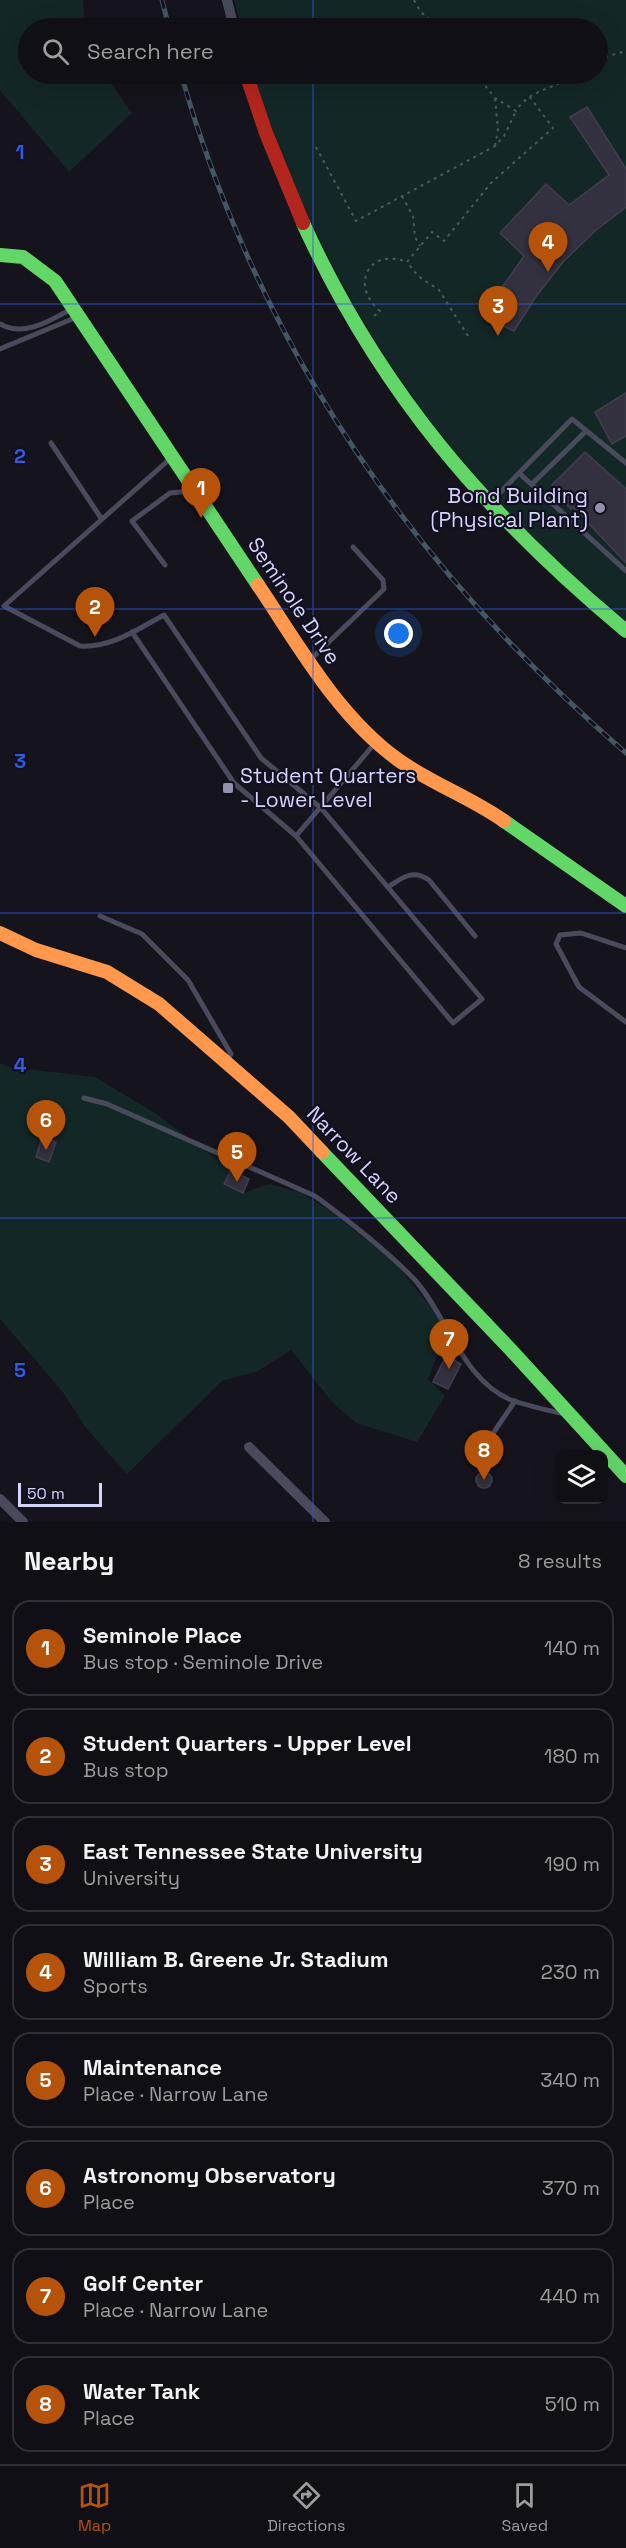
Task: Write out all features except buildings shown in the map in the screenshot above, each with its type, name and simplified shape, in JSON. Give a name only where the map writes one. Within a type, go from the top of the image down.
[{"type":"street","points":[[227,0],[232,18]]},
{"type":"street","points":[[249,84],[280,174],[338,294],[417,417],[489,505],[565,579],[626,631]]},
{"type":"street","name":"Seminole Drive","points":[[0,255],[15,255],[44,269],[76,312],[309,661],[338,702],[376,742],[413,769],[477,802],[626,906]]},
{"type":"street","name":"Narrow Lane","points":[[0,933],[36,950],[52,953],[107,972],[159,1004],[226,1062],[290,1118],[503,1341],[626,1476]]},
{"type":"street","points":[[249,1447],[324,1522]]},
{"type":"street","points":[[0,1499],[23,1522]]},
{"type":"lane","points":[[0,324],[10,330],[27,329],[76,312]]},
{"type":"lane","points":[[0,348],[76,312]]},
{"type":"lane","points":[[489,505],[572,419],[626,463]]},
{"type":"lane","points":[[532,484],[586,431]]},
{"type":"lane","points":[[51,443],[101,519]]},
{"type":"lane","points":[[132,632],[234,783],[296,836],[453,1023],[482,999],[321,808],[261,758],[164,615],[132,632],[94,647],[80,646],[4,606],[172,457]]},
{"type":"lane","points":[[519,473],[626,571]]},
{"type":"lane","points":[[165,565],[132,521],[170,493],[194,491]]},
{"type":"lane","points":[[309,661],[384,589],[383,580],[353,547]]},
{"type":"lane","points":[[296,836],[376,742]]},
{"type":"lane","points":[[388,887],[403,876],[421,875],[429,880],[475,936]]},
{"type":"lane","points":[[100,916],[142,934],[188,980],[231,1054],[226,1062]]},
{"type":"lane","points":[[626,948],[581,933],[560,935],[556,944],[579,987],[626,1022]]},
{"type":"lane","points":[[84,1098],[107,1104],[315,1196],[343,1216],[414,1279],[440,1313],[470,1365],[492,1388],[516,1401],[569,1416]]},
{"type":"lane","points":[[475,1460],[516,1401]]},
{"type":"path","points":[[414,0],[427,18]]},
{"type":"path","points":[[608,56],[626,51]]},
{"type":"path","points":[[484,84],[495,98],[516,111]]},
{"type":"path","points":[[315,147],[356,221],[495,146],[504,136],[516,111],[529,96],[561,84]]},
{"type":"path","points":[[407,262],[432,232],[444,240],[498,176],[553,128],[529,96]]},
{"type":"path","points":[[495,98],[498,129],[495,146]]},
{"type":"path","points":[[402,196],[413,216],[415,237],[420,246]]},
{"type":"path","points":[[374,316],[380,311],[370,303],[365,292],[364,280],[368,270],[375,263],[387,258],[407,262],[418,276],[439,290],[468,336]]},
{"type":"green space","points":[[0,0],[83,0],[84,18],[18,18],[18,84],[111,84],[132,113],[69,172],[0,90]]},
{"type":"green space","points":[[234,0],[626,0],[626,621],[560,564],[501,504],[447,442],[398,376],[354,306],[316,233],[282,155],[257,84],[608,84],[608,18],[238,18]]},
{"type":"green space","points":[[0,1063],[9,1067],[95,1077],[155,1113],[231,1170],[225,1184],[243,1193],[270,1184],[302,1193],[333,1213],[392,1260],[448,1327],[428,1379],[445,1396],[417,1442],[356,1423],[332,1402],[291,1350],[258,1371],[222,1381],[127,1474],[86,1428],[62,1391],[0,1319]]},
{"type":"railway","points":[[162,0],[166,18]]},
{"type":"railway","points":[[184,84],[214,173],[253,269],[300,360],[353,446],[412,529],[478,608],[549,682],[626,753]]},
{"type":"traffic: fast","points":[[303,223],[333,284],[366,341],[440,446],[482,495],[527,541],[626,631]]},
{"type":"traffic: fast","points":[[0,255],[23,257],[55,281],[258,585]]},
{"type":"traffic: fast","points":[[504,821],[626,906]]},
{"type":"traffic: fast","points":[[322,1152],[511,1350],[626,1476]]},
{"type":"traffic: slow","points":[[258,585],[337,701],[375,741],[410,768],[504,821]]},
{"type":"traffic: slow","points":[[0,933],[36,950],[107,972],[159,1004],[289,1117],[322,1152]]},
{"type":"traffic: jam","points":[[249,84],[266,133],[303,223]]},
{"type":"place","name":"William B. Greene Jr. Stadium","points":[[548,272]]},
{"type":"place","name":"East Tennessee State University","points":[[498,336]]},
{"type":"place","name":"Bond Building (Physical Plant)","points":[[600,508]]},
{"type":"place","name":"Seminole Place","points":[[201,518]]},
{"type":"place","name":"Student Quarters - Upper Level","points":[[95,637]]},
{"type":"place","name":"Student Quarters - Lower Level","points":[[228,788]]},
{"type":"place","name":"Astronomy Observatory","points":[[46,1150]]},
{"type":"place","name":"Maintenance","points":[[237,1182]]},
{"type":"place","name":"Golf Center","points":[[449,1369]]},
{"type":"place","name":"Water Tank","points":[[484,1480]]}]
